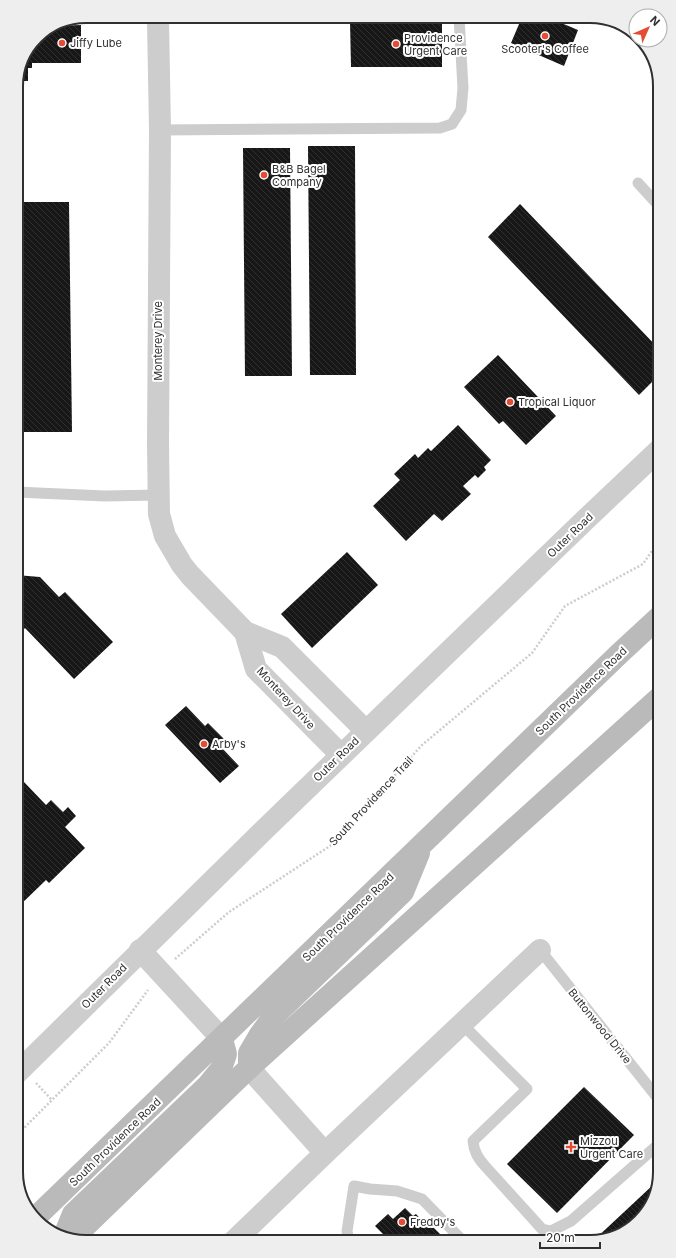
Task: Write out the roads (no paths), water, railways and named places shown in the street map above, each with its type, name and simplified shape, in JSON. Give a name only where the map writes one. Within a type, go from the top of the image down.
[{"type":"main road","name":"South Providence Road","points":[[39,1214],[653,622]]},
{"type":"main road","points":[[77,1234],[249,1068],[653,703]]},
{"type":"main road","points":[[249,1068],[249,1053],[272,1018],[403,892],[423,844]]},
{"type":"main road","points":[[66,1232],[73,1214],[208,1085],[221,1068],[226,1054],[222,1039]]},
{"type":"street","name":"Monterey Drive","points":[[158,23],[160,130],[158,278],[159,514],[165,536],[182,565],[190,575],[245,632],[282,647],[366,731]]},
{"type":"street","name":"Outer Road","points":[[23,1067],[140,950],[653,456]]},
{"type":"street","name":"Monterey Drive","points":[[245,632],[256,669],[341,755]]},
{"type":"street","points":[[140,950],[222,1039]]},
{"type":"street","points":[[240,1235],[540,950]]},
{"type":"street","points":[[249,1068],[325,1153]]},
{"type":"lane","points":[[160,130],[440,128],[452,124],[461,110],[464,88],[459,23]]},
{"type":"lane","points":[[638,183],[653,199]]},
{"type":"lane","points":[[23,492],[105,496],[159,495]]},
{"type":"lane","name":"Buttonwood Drive","points":[[540,950],[653,1092]]},
{"type":"lane","points":[[462,1024],[527,1089],[473,1141],[474,1148],[484,1166],[532,1220],[542,1229],[551,1232],[571,1221],[653,1149]]},
{"type":"lane","points":[[348,1235],[347,1230],[354,1186],[370,1189],[397,1190],[422,1199],[457,1235]]},
{"type":"place","name":"Scooter's Coffee","points":[[545,36]]},
{"type":"place","name":"Jiffy Lube","points":[[62,43]]},
{"type":"place","name":"Providence Urgent Care","points":[[396,44]]},
{"type":"place","name":"B&B Bagel Company","points":[[264,175]]},
{"type":"place","name":"Tropical Liquor","points":[[510,402]]},
{"type":"place","name":"Arby's","points":[[204,744]]},
{"type":"place","name":"Mizzou Urgent Care","points":[[571,1147]]},
{"type":"place","name":"Freddy's","points":[[402,1222]]}]
